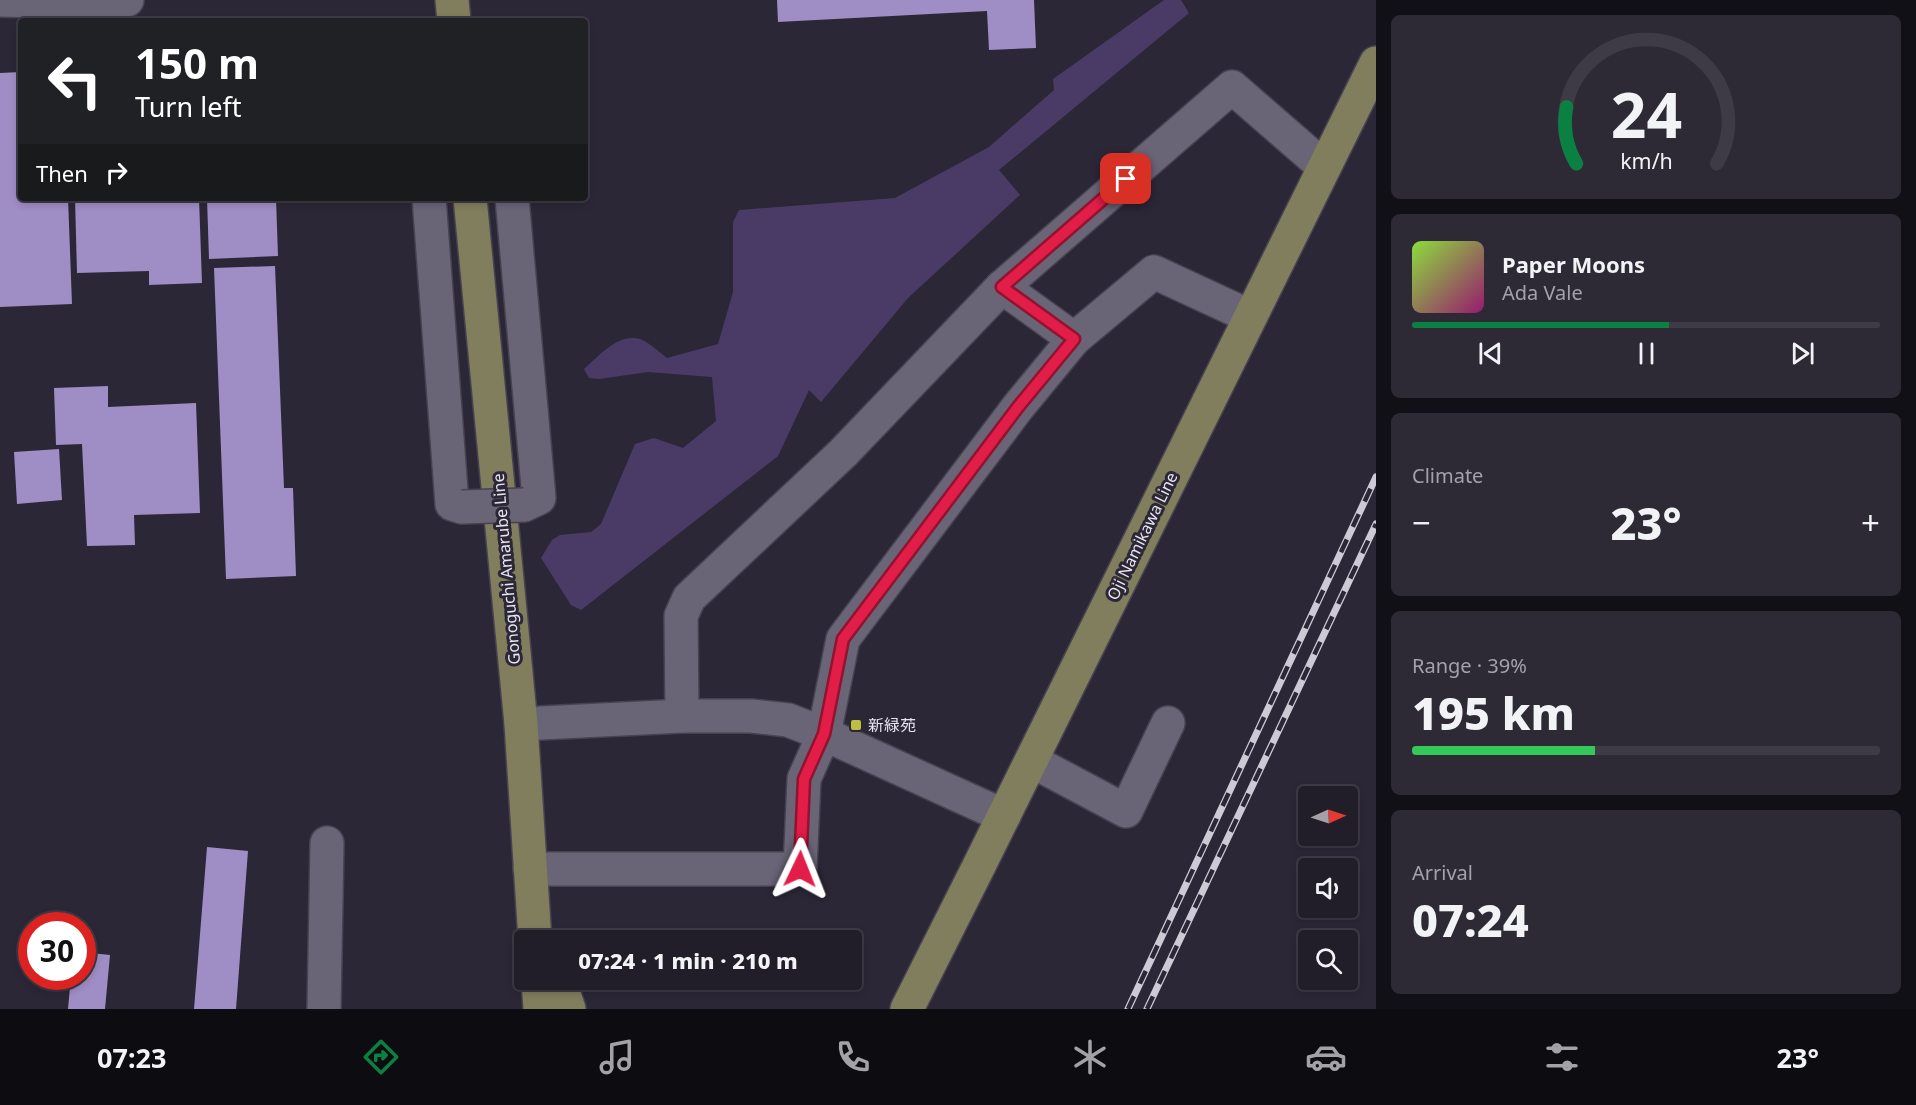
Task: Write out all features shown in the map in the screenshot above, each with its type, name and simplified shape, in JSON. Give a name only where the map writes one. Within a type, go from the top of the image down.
[{"type":"main road","points":[[452,0],[454,18]]},
{"type":"main road","name":"Oji Namikawa Line","points":[[907,1009],[1032,761],[1249,316],[1376,63]]},
{"type":"main road","name":"Gonoguchi Amarube Line","points":[[470,201],[521,724],[534,930]]},
{"type":"main road","points":[[531,882],[544,930]]},
{"type":"street","points":[[0,0],[77,2],[127,0]]},
{"type":"street","points":[[682,716],[681,616],[689,598],[843,453],[1002,287],[1232,87],[1324,167]]},
{"type":"street","points":[[429,201],[452,504],[462,507],[524,505],[539,498],[512,201]]},
{"type":"street","points":[[531,882],[800,869],[804,779],[824,734],[843,639],[1018,407],[1074,339],[1154,272],[1249,316]]},
{"type":"street","points":[[1002,287],[1074,339]]},
{"type":"street","points":[[521,724],[682,716],[751,716],[788,720],[824,734],[1004,816]]},
{"type":"street","points":[[1032,761],[1126,811],[1168,723]]},
{"type":"street","points":[[324,1009],[327,843]]},
{"type":"shaded area","points":[[1164,0],[1181,0],[1189,13],[999,170],[1020,195],[908,298],[821,402],[809,390],[778,456],[581,610],[571,605],[541,558],[552,540],[560,535],[591,532],[601,524],[635,444],[654,438],[683,448],[716,421],[712,377],[648,372],[599,379],[589,378],[584,369],[609,347],[624,339],[643,340],[667,358],[718,344],[733,292],[733,222],[739,210],[895,198],[989,147],[1054,90],[1053,79]]},
{"type":"building","points":[[777,0],[1034,0],[1036,48],[989,50],[987,11],[778,22]]},
{"type":"building","points":[[18,72],[18,201],[68,201],[72,304],[0,307],[0,73]]},
{"type":"building","points":[[75,201],[199,201],[202,283],[149,285],[149,271],[77,273]]},
{"type":"building","points":[[207,201],[276,201],[278,256],[209,259]]},
{"type":"building","points":[[275,266],[284,488],[293,488],[296,576],[226,579],[214,268]]},
{"type":"building","points":[[108,386],[108,407],[196,403],[200,513],[134,515],[135,545],[87,546],[82,444],[56,445],[54,388]]},
{"type":"building","points":[[59,449],[62,500],[17,504],[14,452]]},
{"type":"building","points":[[207,847],[248,851],[236,1009],[194,1009]]},
{"type":"building","points":[[96,954],[110,955],[105,1009],[68,1009],[70,990],[96,990]]},
{"type":"railway","points":[[1128,1009],[1376,477]]},
{"type":"railway","points":[[1147,1009],[1376,524]]},
{"type":"place","name":"新緑苑","points":[[856,725]]},
{"type":"route","points":[[800,869],[804,779],[824,734],[843,639],[1018,407],[1074,339],[1002,287],[1126,179]]}]
